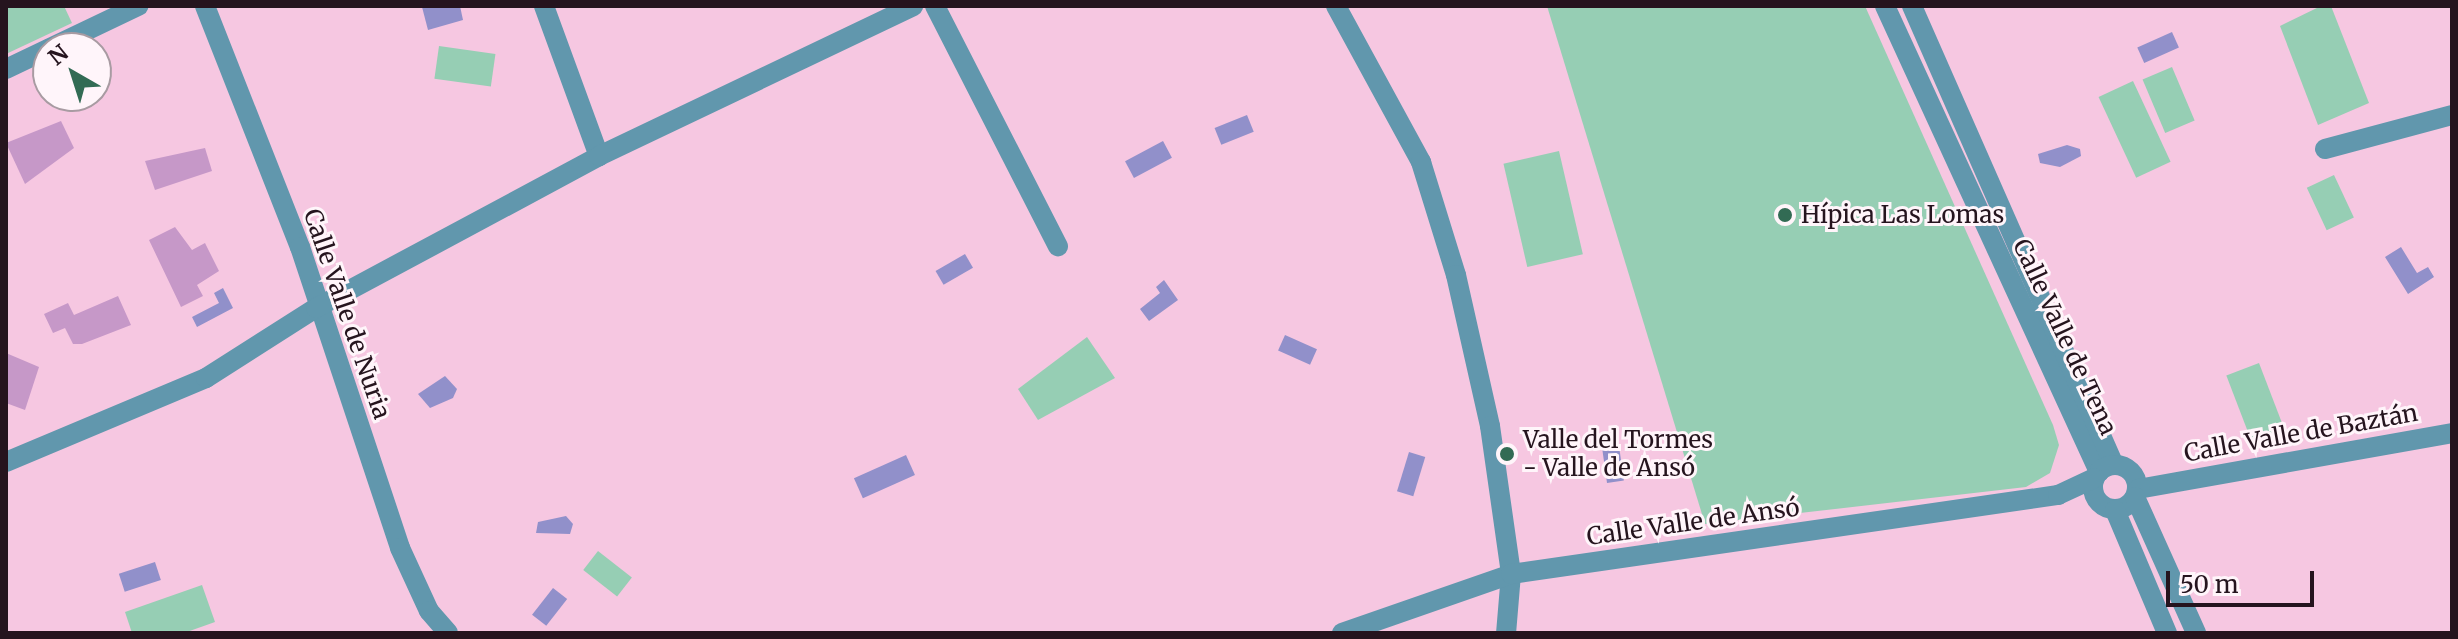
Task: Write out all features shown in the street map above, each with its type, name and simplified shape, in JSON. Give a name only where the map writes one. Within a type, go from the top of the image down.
[{"type":"street","points":[[83,32],[138,6]]},
{"type":"street","name":"Calle Valle de Nuria","points":[[205,6],[300,247],[316,308],[400,548],[429,611],[448,633]]},
{"type":"street","points":[[544,6],[599,156]]},
{"type":"street","points":[[6,462],[206,378],[316,308],[599,156],[913,6]]},
{"type":"street","points":[[935,6],[1058,246]]},
{"type":"street","points":[[1336,6],[1421,162],[1456,275],[1490,426],[1511,574],[1506,633]]},
{"type":"street","name":"Calle Valle de Tena","points":[[1885,6],[2102,472]]},
{"type":"street","name":"Calle Valle de Tena","points":[[1912,6],[2102,472]]},
{"type":"street","points":[[6,69],[32,56]]},
{"type":"street","points":[[2325,149],[2452,115]]},
{"type":"street","name":"Calle Valle de Baztán","points":[[2102,472],[2136,487],[2452,433]]},
{"type":"street","points":[[2102,472],[2108,507],[2167,633]]},
{"type":"street","name":"Calle Valle de Ansó","points":[[1342,633],[1511,574],[2058,495],[2102,472]]},
{"type":"street","points":[[2108,507],[2136,487],[2196,633]]},
{"type":"street","name":"Calle Valle de Ansó","points":[[2058,495],[2108,507]]},
{"type":"green space","points":[[6,6],[64,6],[72,23],[53,32],[32,32],[32,42],[6,54]]},
{"type":"green space","name":"Hípica Las Lomas","points":[[1547,6],[1865,6],[2053,425],[2059,445],[2050,473],[2026,487],[1705,524]]},
{"type":"green space","points":[[2321,6],[2331,6],[2369,103],[2318,125],[2280,26]]},
{"type":"green space","points":[[439,46],[495,54],[491,87],[434,79]]},
{"type":"green space","points":[[2172,67],[2195,120],[2165,133],[2143,80]]},
{"type":"green space","points":[[2133,81],[2171,162],[2136,178],[2099,97]]},
{"type":"green space","points":[[1559,151],[1583,254],[1527,267],[1503,164]]},
{"type":"green space","points":[[2334,175],[2354,218],[2327,230],[2307,188]]},
{"type":"green space","points":[[1087,337],[1115,378],[1038,420],[1018,389]]},
{"type":"green space","points":[[2259,363],[2287,435],[2254,447],[2226,376]]},
{"type":"green space","points":[[598,551],[632,577],[617,596],[583,570]]},
{"type":"green space","points":[[202,585],[215,622],[184,633],[132,633],[125,612]]},
{"type":"water","points":[[460,6],[463,20],[428,30],[422,7]]},
{"type":"water","points":[[2172,32],[2179,48],[2144,63],[2137,47]]},
{"type":"water","points":[[1247,115],[1254,132],[1221,145],[1215,128]]},
{"type":"water","points":[[1163,141],[1172,158],[1134,178],[1125,161]]},
{"type":"water","points":[[2067,145],[2080,149],[2081,156],[2060,167],[2040,163],[2038,154]]},
{"type":"water","points":[[2401,247],[2417,273],[2428,267],[2434,277],[2408,294],[2385,257]]},
{"type":"water","points":[[965,254],[973,268],[944,285],[936,271]]},
{"type":"water","points":[[1164,280],[1178,300],[1149,321],[1140,309],[1160,293],[1156,287]]},
{"type":"water","points":[[223,288],[233,308],[197,327],[192,317],[219,303],[214,293]]},
{"type":"water","points":[[1285,335],[1317,349],[1310,365],[1278,351]]},
{"type":"water","points":[[445,376],[457,389],[453,398],[430,408],[418,394]]},
{"type":"water","points":[[1618,439],[1624,481],[1607,483],[1601,441]]},
{"type":"water","points":[[1409,452],[1425,457],[1413,496],[1397,491]]},
{"type":"water","points":[[906,455],[915,475],[863,498],[854,478]]},
{"type":"water","points":[[566,516],[573,524],[570,534],[536,533],[538,522]]},
{"type":"water","points":[[155,562],[161,580],[125,592],[119,574]]},
{"type":"water","points":[[553,588],[567,599],[546,626],[532,615]]},
{"type":"building","points":[[61,121],[74,148],[25,184],[6,143]]},
{"type":"building","points":[[205,148],[212,171],[155,190],[145,161]]},
{"type":"building","points":[[175,227],[192,250],[205,243],[219,271],[197,285],[203,296],[181,307],[149,240]]},
{"type":"building","points":[[118,296],[131,325],[82,344],[73,344],[65,328],[53,333],[44,314],[68,303],[74,315]]},
{"type":"building","points":[[6,353],[39,367],[25,410],[6,403]]},
{"type":"place","name":"Hípica Las Lomas","points":[[1785,215]]},
{"type":"place","name":"Valle del Tormes - Valle de Ansó","points":[[1507,454]]}]
